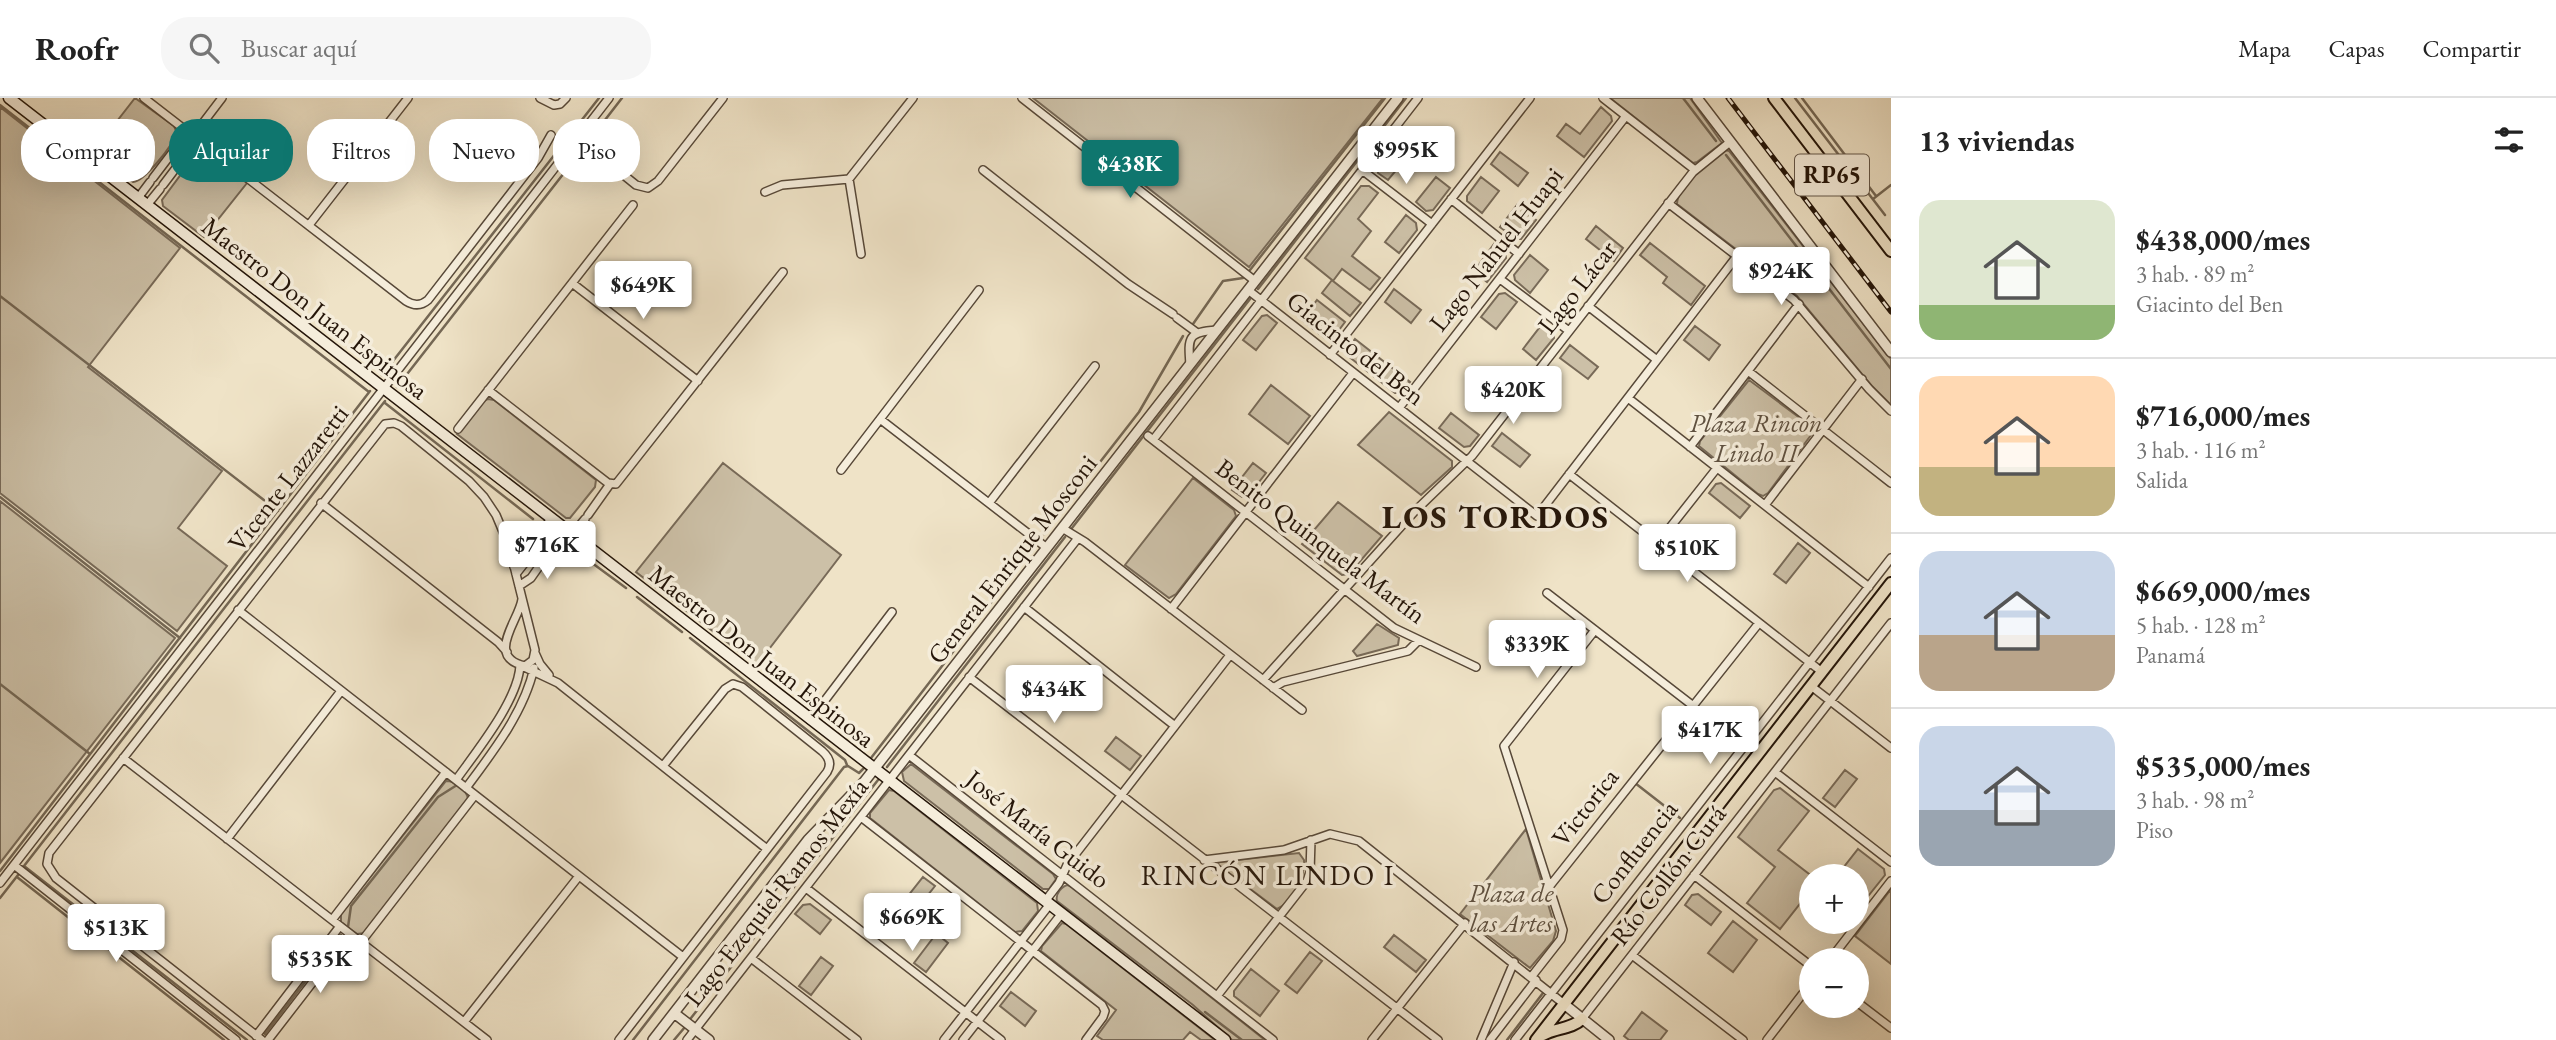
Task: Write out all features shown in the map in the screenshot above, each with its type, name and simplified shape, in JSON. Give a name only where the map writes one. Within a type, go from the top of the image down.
[{"type":"main road","name":"Maestro Don Juan Espinosa","points":[[9,98],[1226,1040]]},
{"type":"main road","name":"RP65","points":[[1774,98],[1891,251]]},
{"type":"main road","points":[[1536,1039],[1891,583]]},
{"type":"main road","points":[[1536,1039],[1552,1030],[1576,1025],[1582,1019]]},
{"type":"street","points":[[144,98],[171,119]]},
{"type":"street","points":[[206,119],[222,98]]},
{"type":"street","points":[[309,226],[408,98]]},
{"type":"street","points":[[540,98],[554,105],[560,104],[566,98]]},
{"type":"street","name":"Vicente Lazzaretti","points":[[593,119],[609,98]]},
{"type":"street","points":[[633,182],[648,188],[656,184],[723,98]]},
{"type":"street","points":[[765,191],[782,185],[849,179],[913,98]]},
{"type":"street","name":"Giacinto del Ben","points":[[1022,98],[1255,281]]},
{"type":"street","name":"General Enrique Mosconi","points":[[653,1040],[808,840],[874,769],[1398,98]]},
{"type":"street","points":[[1261,300],[1418,98]]},
{"type":"street","points":[[1331,355],[1530,98]]},
{"type":"street","points":[[1604,98],[1695,170]]},
{"type":"street","points":[[1697,98],[1891,352]]},
{"type":"street","name":"Lago Nahuel Huapi","points":[[1399,408],[1626,116]]},
{"type":"street","points":[[252,182],[409,303],[421,305],[428,300],[538,158],[551,135]]},
{"type":"street","name":"Lago Lácar","points":[[1263,680],[1415,511],[1467,462],[1695,170],[1730,142]]},
{"type":"street","points":[[138,198],[169,162]]},
{"type":"street","name":"Vicente Lazzaretti","points":[[0,883],[553,170]]},
{"type":"street","points":[[983,170],[1128,284],[1196,332],[1217,330]]},
{"type":"street","points":[[1362,170],[1432,224]]},
{"type":"street","points":[[147,205],[169,174]]},
{"type":"street","points":[[849,179],[861,254]]},
{"type":"street","points":[[1451,199],[1519,254]]},
{"type":"street","points":[[1668,203],[1799,304],[1891,411]]},
{"type":"street","points":[[458,429],[633,205]]},
{"type":"street","points":[[1737,256],[1569,474],[1822,672]]},
{"type":"street","points":[[488,390],[614,485],[620,481],[783,272]]},
{"type":"street","points":[[1500,279],[1569,331]]},
{"type":"street","points":[[572,283],[698,381]]},
{"type":"street","points":[[841,470],[979,290]]},
{"type":"street","name":"Giacinto del Ben","points":[[1248,290],[1537,516],[1569,474]]},
{"type":"street","name":"Benito Quinquela Martín","points":[[1261,300],[1151,438],[1389,624],[1418,641],[1476,667]]},
{"type":"street","points":[[1690,447],[1799,304]]},
{"type":"street","points":[[1588,306],[1657,360]]},
{"type":"street","points":[[1190,365],[1189,342],[1196,332]]},
{"type":"street","points":[[989,503],[1095,366]]},
{"type":"street","points":[[1748,371],[1891,483]]},
{"type":"street","points":[[1171,609],[1353,373]]},
{"type":"street","points":[[1765,505],[1862,379]]},
{"type":"street","points":[[1628,398],[1869,587]]},
{"type":"street","points":[[880,419],[1047,548]]},
{"type":"street","points":[[340,926],[259,1038],[56,878],[48,869],[46,860],[51,850],[321,503],[380,428],[388,423],[394,423],[464,477],[484,497],[502,528],[535,654],[540,664],[558,683],[767,849]]},
{"type":"street","points":[[1657,544],[1717,468]]},
{"type":"street","points":[[519,586],[531,578],[553,547],[586,517],[610,484]]},
{"type":"street","points":[[321,503],[480,628],[520,665],[558,683]]},
{"type":"street","points":[[515,570],[554,521]]},
{"type":"street","points":[[1062,528],[1302,710]]},
{"type":"street","name":"Lago Ezequiel Ramos Mexía","points":[[687,1040],[1078,538]]},
{"type":"street","name":"Confluencia","points":[[1515,1040],[1891,558]]},
{"type":"street","points":[[1547,593],[1692,705]]},
{"type":"street","points":[[508,653],[505,638],[520,611],[522,599]]},
{"type":"street","points":[[1024,607],[1175,726]]},
{"type":"street","points":[[238,610],[683,957]]},
{"type":"street","points":[[810,720],[892,612]]},
{"type":"street","name":"Victorica","points":[[1549,887],[1759,623]]},
{"type":"street","points":[[480,628],[499,632],[510,626]]},
{"type":"street","name":"Río Collón Curá","points":[[1582,1019],[1890,628]]},
{"type":"street","points":[[1490,1040],[1563,934],[1504,746],[1595,630]]},
{"type":"street","points":[[1273,688],[1283,682],[1408,651],[1418,641]]},
{"type":"street","points":[[520,665],[528,665],[535,654]]},
{"type":"street","points":[[466,788],[509,725],[526,694],[534,671],[535,654]]},
{"type":"street","points":[[944,1040],[1021,942],[1048,902],[1067,865],[1230,655]]},
{"type":"street","points":[[456,780],[500,715],[516,685],[520,665]]},
{"type":"street","points":[[969,677],[1438,1040]]},
{"type":"street","points":[[619,1040],[827,772],[830,761],[822,751],[736,684],[727,687],[663,766]]},
{"type":"street","points":[[1811,686],[1891,748]]},
{"type":"street","points":[[227,839],[341,691]]},
{"type":"street","name":"José María Guido","points":[[909,755],[1273,1040]]},
{"type":"street","points":[[123,758],[487,1040]]},
{"type":"street","points":[[332,920],[446,772]]},
{"type":"street","points":[[1775,772],[1891,862]]},
{"type":"street","points":[[361,942],[475,795]]},
{"type":"street","points":[[861,817],[1102,1005],[1105,1011],[1103,1017],[1086,1040]]},
{"type":"street","points":[[1204,860],[1284,850],[1332,834],[1363,843],[1609,1040]]},
{"type":"street","points":[[1217,996],[1309,876],[1311,841]]},
{"type":"street","points":[[14,865],[236,1040]]},
{"type":"street","points":[[464,1022],[579,876]]},
{"type":"street","points":[[1694,876],[1799,957]]},
{"type":"street","points":[[1839,948],[1891,881]]},
{"type":"street","points":[[806,888],[1001,1040]]},
{"type":"street","points":[[963,1040],[1062,913]]},
{"type":"street","points":[[1372,1040],[1465,923]]},
{"type":"street","points":[[268,1040],[350,934]]},
{"type":"street","points":[[1632,955],[1743,1040]]},
{"type":"street","points":[[751,958],[857,1040]]},
{"type":"street","points":[[1481,1040],[1514,962]]},
{"type":"street","points":[[1767,1040],[1799,999]]},
{"type":"street","points":[[1869,1011],[1891,1028]]},
{"type":"street","points":[[674,1013],[709,1040]]},
{"type":"green space","points":[[135,98],[169,122],[169,147],[155,165],[155,119],[119,119]]},
{"type":"green space","points":[[1033,98],[1383,98],[1249,267]]},
{"type":"green space","points":[[1610,98],[1690,98],[1722,143],[1693,163]]},
{"type":"green space","points":[[0,107],[21,123],[21,182],[96,182],[180,248],[88,367],[222,471],[178,528],[227,566],[177,631],[0,493]]},
{"type":"green space","points":[[1601,107],[1611,116],[1612,121],[1584,157],[1557,136],[1566,124],[1580,134]]},
{"type":"green space","points":[[1403,132],[1431,154],[1422,166],[1408,156],[1388,180],[1378,173],[1377,165]]},
{"type":"green space","points":[[1725,150],[1729,151],[1891,359],[1891,405],[1797,296],[1677,204],[1678,197],[1688,181]]},
{"type":"green space","points":[[1500,152],[1528,173],[1518,186],[1491,164]]},
{"type":"green space","points":[[1436,177],[1450,188],[1433,210],[1426,211],[1416,202]]},
{"type":"green space","points":[[1481,177],[1499,191],[1482,213],[1467,201],[1467,196]]},
{"type":"green space","points":[[175,182],[247,183],[204,237],[163,206],[162,200]]},
{"type":"green space","points":[[1361,186],[1369,186],[1378,193],[1358,219],[1371,231],[1352,256],[1380,278],[1370,290],[1342,269],[1333,281],[1361,303],[1350,316],[1322,293],[1332,280],[1305,258]]},
{"type":"green space","points":[[1517,205],[1536,220],[1521,239],[1516,239],[1500,227]]},
{"type":"green space","points":[[1406,215],[1416,223],[1417,230],[1399,253],[1385,242]]},
{"type":"green space","points":[[1596,226],[1623,248],[1614,261],[1586,239]]},
{"type":"green space","points":[[1650,243],[1705,286],[1691,305],[1663,283],[1667,277],[1640,255]]},
{"type":"green space","points":[[1494,244],[1505,252],[1506,258],[1487,282],[1474,271]]},
{"type":"green space","points":[[1530,255],[1548,270],[1530,293],[1515,280],[1514,275]]},
{"type":"green space","points":[[1394,289],[1421,310],[1411,323],[1385,302]]},
{"type":"green space","points":[[1505,293],[1517,302],[1496,329],[1481,317],[1499,294]]},
{"type":"green space","points":[[1317,300],[1345,322],[1333,338],[1326,339],[1302,320]]},
{"type":"green space","points":[[1267,315],[1277,323],[1256,350],[1243,340],[1262,316]]},
{"type":"green space","points":[[1543,323],[1553,331],[1554,338],[1536,360],[1523,349]]},
{"type":"green space","points":[[1695,326],[1720,345],[1709,360],[1684,340]]},
{"type":"green space","points":[[1355,339],[1410,382],[1401,393],[1395,393],[1348,356],[1347,350]]},
{"type":"green space","points":[[1570,345],[1598,367],[1588,379],[1560,358]]},
{"type":"green space","name":"Plaza Rincón Lindo II","points":[[1749,380],[1814,431],[1763,496],[1699,446],[1700,441]]},
{"type":"green space","points":[[1271,385],[1310,416],[1288,444],[1249,414]]},
{"type":"green space","points":[[494,400],[596,480],[595,487],[570,518],[566,518],[457,434],[483,401]]},
{"type":"green space","points":[[1389,412],[1452,461],[1452,467],[1421,495],[1358,445]]},
{"type":"green space","points":[[1451,413],[1479,435],[1470,446],[1464,447],[1439,428]]},
{"type":"green space","points":[[1502,433],[1530,455],[1520,467],[1492,446]]},
{"type":"green space","points":[[723,463],[841,555],[757,665],[636,572]]},
{"type":"green space","points":[[1253,463],[1266,473],[1248,496],[1242,497],[1232,490]]},
{"type":"green space","points":[[1193,478],[1234,510],[1236,516],[1176,594],[1169,598],[1125,565]]},
{"type":"green space","points":[[1721,483],[1750,506],[1740,518],[1709,493],[1716,484]]},
{"type":"green space","points":[[0,501],[175,638],[0,863]]},
{"type":"green space","points":[[1338,502],[1382,536],[1349,574],[1342,575],[1302,544]]},
{"type":"green space","points":[[1798,543],[1810,553],[1786,583],[1774,574]]},
{"type":"green space","points":[[1377,624],[1399,638],[1398,645],[1357,656],[1353,651]]},
{"type":"green space","points":[[1116,737],[1141,756],[1130,770],[1105,751]]},
{"type":"green space","points":[[911,764],[1053,874],[1056,879],[1049,889],[1043,889],[904,781],[902,772]]},
{"type":"green space","points":[[1845,770],[1857,779],[1835,807],[1823,798]]},
{"type":"green space","points":[[446,781],[460,787],[468,799],[365,933],[357,934],[341,922],[341,914]]},
{"type":"green space","points":[[1780,788],[1809,811],[1778,850],[1799,866],[1799,905],[1780,929],[1747,903],[1775,867],[1738,837],[1774,790]]},
{"type":"green space","points":[[889,790],[894,791],[1037,903],[1038,911],[1022,931],[1015,932],[870,818],[870,813]]},
{"type":"green space","name":"Plaza de las Artes","points":[[1526,829],[1556,931],[1553,941],[1530,968],[1460,914]]},
{"type":"green space","points":[[1858,849],[1884,869],[1885,875],[1869,895],[1869,864],[1846,864]]},
{"type":"green space","points":[[1299,853],[1304,860],[1300,881],[1289,900],[1277,909],[1217,864],[1220,862]]},
{"type":"green space","points":[[923,877],[935,886],[912,915],[900,906]]},
{"type":"green space","points":[[1068,885],[1265,1040],[1232,1040],[1193,1005],[1057,901],[1060,891]]},
{"type":"green space","points":[[1891,889],[1891,964],[1855,936],[1869,934],[1869,918]]},
{"type":"green space","points":[[1698,894],[1721,912],[1711,925],[1685,905],[1692,895]]},
{"type":"green space","points":[[947,896],[959,905],[936,933],[948,943],[926,972],[914,963],[936,934],[924,925]]},
{"type":"green space","points":[[810,904],[831,920],[820,934],[795,914],[803,905]]},
{"type":"green space","points":[[1733,921],[1757,940],[1733,972],[1708,953]]},
{"type":"green space","points":[[1062,923],[1215,1040],[1201,1040],[1190,1032],[1183,1040],[1103,1040],[1097,1036],[1116,1010],[1041,951],[1042,946]]},
{"type":"green space","points":[[1394,935],[1426,960],[1416,972],[1384,947]]},
{"type":"green space","points":[[1310,952],[1322,961],[1297,993],[1285,984]]},
{"type":"green space","points":[[821,957],[833,966],[811,995],[799,986]]},
{"type":"green space","points":[[1251,969],[1279,991],[1260,1016],[1234,996],[1234,991]]},
{"type":"green space","points":[[1011,992],[1036,1011],[1025,1026],[1000,1006]]},
{"type":"green space","points":[[1642,1012],[1667,1031],[1660,1040],[1629,1040],[1624,1036]]},
{"type":"waterway","points":[[382,375],[599,98]]},
{"type":"waterway","points":[[606,119],[622,98]]},
{"type":"waterway","points":[[1250,270],[1385,98]]},
{"type":"waterway","points":[[1258,289],[1406,98]]},
{"type":"waterway","points":[[1683,98],[1716,141]]},
{"type":"waterway","points":[[1795,98],[1885,215]]},
{"type":"waterway","points":[[1802,98],[1876,196]]},
{"type":"waterway","points":[[0,105],[369,392]]},
{"type":"waterway","points":[[1726,155],[1891,369]]},
{"type":"waterway","points":[[397,387],[557,182]]},
{"type":"waterway","points":[[1873,199],[1891,185]]},
{"type":"waterway","points":[[1193,324],[1223,281],[1243,278]]},
{"type":"waterway","points":[[0,296],[278,511]]},
{"type":"waterway","points":[[1072,528],[1250,299]]},
{"type":"waterway","points":[[1044,534],[1139,412],[1183,336]]},
{"type":"waterway","points":[[0,871],[370,391]]},
{"type":"waterway","points":[[247,1040],[24,866],[385,401]]},
{"type":"waterway","points":[[385,403],[533,519]]},
{"type":"waterway","points":[[0,497],[180,638]]},
{"type":"waterway","points":[[887,767],[1065,537]]},
{"type":"waterway","points":[[569,546],[626,588]]},
{"type":"waterway","points":[[871,758],[1034,547]]},
{"type":"waterway","points":[[637,597],[682,632]]},
{"type":"waterway","points":[[690,638],[845,760],[847,765]]},
{"type":"waterway","points":[[0,684],[90,754]]},
{"type":"waterway","points":[[633,1040],[844,767],[848,766],[859,773],[864,768]]},
{"type":"waterway","points":[[691,1018],[878,780]]},
{"type":"waterway","points":[[1635,783],[1680,818]]},
{"type":"waterway","points":[[348,927],[351,906],[438,797],[457,785]]},
{"type":"waterway","points":[[0,898],[18,875]]},
{"type":"waterway","points":[[17,877],[224,1040]]},
{"type":"waterway","points":[[265,1034],[341,935]]},
{"type":"waterway","points":[[1507,1040],[1543,993]]},
{"type":"waterway","points":[[1205,1012],[1242,1040]]},
{"type":"waterway","points":[[674,1040],[685,1027]]},
{"type":"railway","points":[[1728,98],[1891,312]]},
{"type":"district","name":"LOS TORDOS","points":[[1496,516]]},
{"type":"district","name":"RINCÓN LINDO I","points":[[1268,875]]}]
